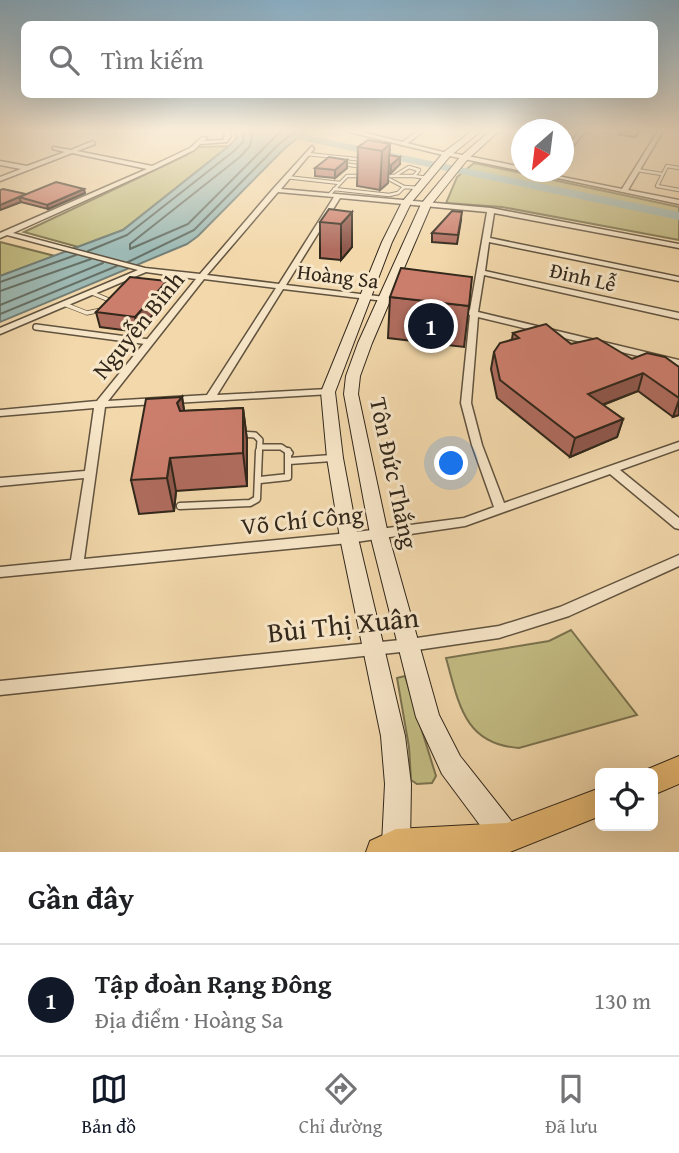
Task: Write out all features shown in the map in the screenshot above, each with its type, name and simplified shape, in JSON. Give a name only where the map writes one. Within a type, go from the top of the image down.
[{"type":"main road","name":"Tôn Đức Thắng","points":[[388,848],[398,784],[393,736],[349,538],[335,458],[328,392],[387,242],[436,171]]},
{"type":"main road","name":"Tôn Đức Thắng","points":[[442,171],[431,179],[392,300],[352,376],[351,394],[379,534],[428,717],[451,765],[503,845]]},
{"type":"main road","points":[[658,778],[679,770]]},
{"type":"main road","points":[[388,848],[503,845],[595,804]]},
{"type":"street","points":[[0,179],[20,171]]},
{"type":"street","points":[[2,234],[147,171]]},
{"type":"street","name":"Nguyễn Bình","points":[[77,564],[100,404],[292,171]]},
{"type":"street","points":[[431,179],[436,171]]},
{"type":"street","points":[[275,191],[334,193],[506,171]]},
{"type":"street","points":[[624,191],[637,171]]},
{"type":"street","points":[[431,179],[491,210],[679,246]]},
{"type":"street","points":[[574,179],[679,202]]},
{"type":"street","points":[[211,397],[280,287],[334,193]]},
{"type":"street","points":[[491,210],[474,312],[466,403],[477,445],[501,510]]},
{"type":"street","name":"Hoàng Sa","points":[[2,234],[145,270],[392,300]]},
{"type":"street","points":[[485,239],[679,279]]},
{"type":"street","points":[[0,331],[145,270]]},
{"type":"street","name":"Đinh Lễ","points":[[480,272],[679,316]]},
{"type":"street","points":[[449,308],[679,363]]},
{"type":"street","points":[[0,413],[100,404],[328,392]]},
{"type":"street","name":"Võ Chí Công","points":[[0,572],[349,538],[452,524],[501,510],[679,444]]},
{"type":"street","points":[[613,470],[679,525]]},
{"type":"street","points":[[0,482],[90,474]]},
{"type":"street","name":"Bùi Thị Xuân","points":[[0,688],[410,645],[499,632],[564,612],[679,560]]},
{"type":"lane","points":[[360,171],[386,177],[396,175],[431,179]]},
{"type":"lane","points":[[396,175],[403,171]]},
{"type":"lane","points":[[420,171],[431,179]]},
{"type":"lane","points":[[642,171],[662,174]]},
{"type":"lane","points":[[664,171],[657,186],[679,190]]},
{"type":"lane","points":[[351,175],[389,178],[403,184],[431,179],[393,195],[334,193],[340,183],[351,175]]},
{"type":"lane","points":[[286,177],[340,183]]},
{"type":"lane","points":[[379,194],[392,181]]},
{"type":"lane","points":[[64,304],[87,313],[108,306],[109,300],[92,293]]},
{"type":"lane","points":[[36,327],[149,342]]},
{"type":"lane","points":[[180,506],[250,503],[259,497],[260,440],[255,435],[235,434]]},
{"type":"lane","points":[[260,447],[289,450],[287,479],[260,480]]},
{"type":"lane","points":[[289,461],[335,458]]},
{"type":"shaded area","points":[[154,171],[198,171],[123,230],[78,247],[24,232]]},
{"type":"shaded area","points":[[465,171],[510,171],[511,182],[563,182],[679,207],[679,240],[502,207],[446,203],[457,177]]},
{"type":"shaded area","points":[[0,242],[55,256],[0,276]]},
{"type":"shaded area","points":[[571,630],[637,715],[519,748],[486,739],[475,730],[460,706],[446,658],[549,641]]},
{"type":"shaded area","points":[[405,676],[436,776],[432,783],[417,784],[411,780],[409,747],[397,678]]},
{"type":"water","points":[[198,171],[262,171],[187,244],[0,322],[0,276],[123,230]]},
{"type":"building","points":[[56,182],[84,189],[47,205],[19,197]]},
{"type":"building","points":[[0,190],[26,194],[0,205]]},
{"type":"building","points":[[329,209],[352,212],[341,224],[320,222]]},
{"type":"building","points":[[452,211],[462,212],[458,235],[432,233]]},
{"type":"building","points":[[401,268],[472,277],[469,306],[390,297]]},
{"type":"building","points":[[130,277],[167,281],[135,317],[96,312]]},
{"type":"building","points":[[546,324],[571,344],[597,338],[632,359],[647,353],[665,357],[679,367],[679,398],[643,373],[588,394],[623,419],[575,438],[500,380],[494,352],[500,343],[519,338],[513,333]]},
{"type":"building","points":[[182,397],[177,403],[180,411],[243,408],[243,453],[170,458],[167,478],[131,480],[146,399]]},
{"type":"waterway","points":[[462,171],[679,216]]},
{"type":"place","name":"Tập đoàn Rạng Đông","points":[[431,326]]}]
